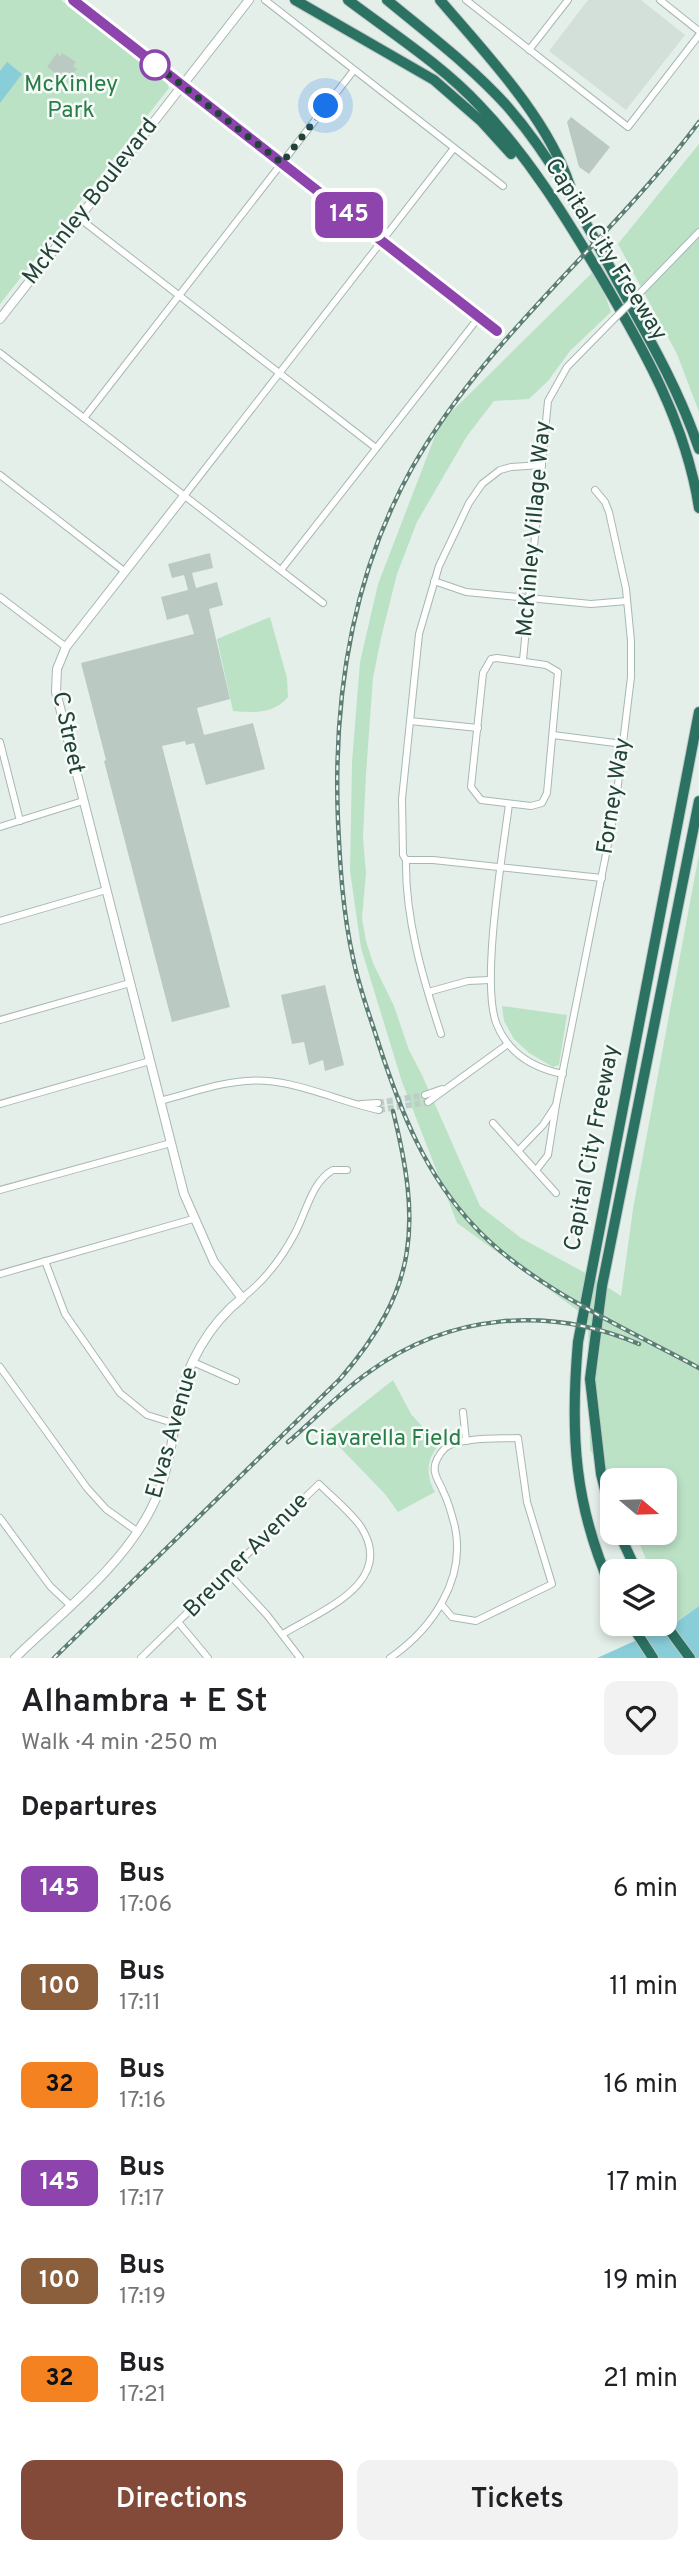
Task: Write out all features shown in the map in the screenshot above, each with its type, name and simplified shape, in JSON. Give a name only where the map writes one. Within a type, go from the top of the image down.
[{"type":"highway","points":[[295,0],[410,64],[453,95],[520,163],[580,242]]},
{"type":"highway","name":"Capital City Freeway","points":[[348,0],[435,65],[481,107],[552,196],[640,344],[664,394],[684,446],[699,508]]},
{"type":"highway","name":"Capital City Freeway","points":[[387,0],[461,61],[525,127],[577,205],[664,362],[687,413],[699,449]]},
{"type":"highway","points":[[440,0],[496,65],[542,130],[566,174],[577,205]]},
{"type":"highway","name":"Capital City Freeway","points":[[600,1559],[587,1526],[577,1476],[573,1424],[578,1342],[699,712]]},
{"type":"highway","name":"Capital City Freeway","points":[[601,1468],[590,1379],[602,1286],[699,801]]},
{"type":"highway","points":[[639,1636],[653,1658]]},
{"type":"highway","points":[[673,1636],[690,1658]]},
{"type":"street","points":[[73,0],[497,331]]},
{"type":"street","points":[[84,8],[90,0]]},
{"type":"street","name":"McKinley Boulevard","points":[[0,319],[249,0]]},
{"type":"street","points":[[265,0],[503,186]]},
{"type":"street","points":[[466,0],[628,127],[699,33],[660,0]]},
{"type":"street","points":[[529,50],[568,0]]},
{"type":"street","points":[[84,418],[354,70]]},
{"type":"street","name":"C Street","points":[[242,1298],[214,1262],[193,1219],[83,802],[56,692],[57,669],[66,647],[454,148]]},
{"type":"street","points":[[79,218],[376,448]]},
{"type":"street","name":"McKinley Village Way","points":[[509,804],[531,806],[542,803],[547,793],[553,736],[558,672],[546,665],[523,660],[546,412],[552,392],[567,367],[699,232]]},
{"type":"street","points":[[281,570],[479,317]]},
{"type":"street","points":[[0,353],[323,603]]},
{"type":"street","points":[[441,1034],[428,992],[406,888],[406,860],[403,855],[402,799],[419,634],[434,581],[464,514],[482,484],[500,470],[542,465]]},
{"type":"street","points":[[0,475],[124,571]]},
{"type":"street","name":"Forney Way","points":[[537,1169],[548,1155],[602,878],[615,809],[631,677],[627,601],[609,512],[595,490]]},
{"type":"street","points":[[434,581],[466,592],[591,604],[627,601]]},
{"type":"street","points":[[0,597],[66,647]]},
{"type":"street","points":[[523,660],[497,658],[491,659],[485,666],[471,788],[481,800],[509,804],[490,980],[496,1023],[508,1044],[535,1066],[563,1074]]},
{"type":"street","points":[[410,721],[478,728]]},
{"type":"street","points":[[553,736],[624,744]]},
{"type":"street","points":[[0,742],[20,821]]},
{"type":"street","points":[[0,827],[83,802]]},
{"type":"street","points":[[406,860],[501,866],[602,878]]},
{"type":"street","points":[[0,921],[106,890]]},
{"type":"street","points":[[428,992],[468,981],[490,980]]},
{"type":"street","points":[[0,1020],[130,983]]},
{"type":"street","points":[[426,1098],[451,1086],[508,1044]]},
{"type":"street","points":[[0,1104],[150,1061]]},
{"type":"street","points":[[160,1101],[247,1081],[301,1087],[359,1104],[379,1106]]},
{"type":"street","name":"Forney Way","points":[[519,1150],[543,1125],[556,1105]]},
{"type":"street","points":[[493,1123],[556,1193]]},
{"type":"street","points":[[0,1190],[171,1143]]},
{"type":"street","points":[[242,1298],[262,1279],[285,1250],[318,1183],[333,1170],[347,1170]]},
{"type":"street","points":[[0,1273],[193,1219]]},
{"type":"street","points":[[46,1261],[65,1314],[120,1393],[147,1415],[176,1424]]},
{"type":"street","name":"Elvas Avenue","points":[[15,1658],[118,1559],[138,1532],[163,1482],[178,1405],[193,1362],[213,1328],[228,1309],[242,1298]]},
{"type":"street","points":[[193,1362],[236,1381]]},
{"type":"street","points":[[0,1367],[86,1488],[106,1509],[138,1532]]},
{"type":"street","points":[[463,1412],[466,1441]]},
{"type":"street","points":[[390,1658],[417,1635],[441,1604],[453,1580],[457,1553],[451,1515],[435,1472],[435,1464],[443,1450],[455,1443],[466,1441],[518,1438],[527,1502],[552,1584],[476,1621],[452,1617],[441,1604]]},
{"type":"street","name":"Breuner Avenue","points":[[141,1658],[319,1484],[363,1531],[370,1551],[368,1569],[362,1582],[348,1595],[283,1634]]},
{"type":"street","points":[[0,1518],[50,1586],[69,1605]]},
{"type":"street","points":[[228,1573],[283,1634],[300,1658]]},
{"type":"street","points":[[178,1623],[208,1658]]},
{"type":"shaded area","points":[[588,0],[641,0],[685,35],[626,110],[549,51]]},
{"type":"green space","name":"McKinley Park","points":[[0,0],[61,0],[166,82],[169,88],[0,304]]},
{"type":"green space","points":[[699,144],[699,412],[677,354],[618,244]]},
{"type":"green space","points":[[596,269],[611,312],[570,351],[548,381],[529,399],[494,401],[467,436],[417,522],[397,574],[373,678],[363,837],[366,873],[362,918],[373,963],[394,1006],[409,1050],[480,1206],[521,1238],[589,1275],[621,1296],[633,1209],[699,854],[699,1606],[677,1622],[677,1559],[646,1559],[640,1545],[677,1545],[677,1468],[602,1468],[590,1450],[588,1318],[457,1223],[402,1082],[361,948],[350,871],[352,762],[360,662],[378,584],[440,423]]},
{"type":"green space","points":[[270,617],[287,678],[288,697],[270,709],[256,712],[233,711],[217,639]]},
{"type":"green space","points":[[502,1006],[567,1015],[559,1065],[553,1067],[529,1053],[514,1039],[504,1021]]},
{"type":"green space","name":"Ciavarella Field","points":[[393,1380],[411,1414],[439,1445],[429,1468],[435,1492],[398,1512],[385,1494],[326,1433]]},
{"type":"water","points":[[7,62],[22,74],[0,103],[0,71]]},
{"type":"water","points":[[699,1606],[699,1658],[597,1658],[646,1636],[677,1636],[677,1622]]},
{"type":"building","points":[[57,53],[60,56],[62,53],[76,62],[73,66],[77,69],[70,78],[62,71],[59,76],[47,67]]},
{"type":"building","points":[[571,117],[610,147],[589,174],[579,167],[567,122]]},
{"type":"building","points":[[210,553],[213,568],[192,573],[196,588],[217,582],[223,605],[209,609],[230,699],[197,708],[204,735],[253,723],[265,769],[206,785],[194,743],[186,745],[185,741],[162,746],[230,1007],[172,1022],[81,663],[194,634],[188,614],[167,620],[161,597],[188,590],[184,575],[172,578],[168,564]]},
{"type":"building","points":[[325,985],[344,1065],[325,1071],[323,1060],[309,1065],[304,1042],[292,1044],[281,995]]},
{"type":"tunnel","points":[[378,1103],[425,1095]]},
{"type":"tunnel","points":[[379,1110],[428,1102]]},
{"type":"railway","points":[[699,122],[664,166],[476,376],[442,420],[412,468],[391,509],[360,595],[343,684],[337,775],[342,890],[355,969],[387,1070],[428,1164],[474,1226],[522,1268],[580,1305],[699,1368]]},
{"type":"railway","points":[[54,1658],[340,1379],[386,1315],[399,1284],[407,1253],[409,1221],[408,1188],[393,1111]]},
{"type":"railway","points":[[288,1442],[369,1372],[432,1338],[466,1327],[535,1320],[605,1332],[639,1344]]},
{"type":"bus line","name":"145","points":[[73,0],[497,331]]},
{"type":"route","points":[[155,65],[152,62],[282,163],[326,106]]}]
